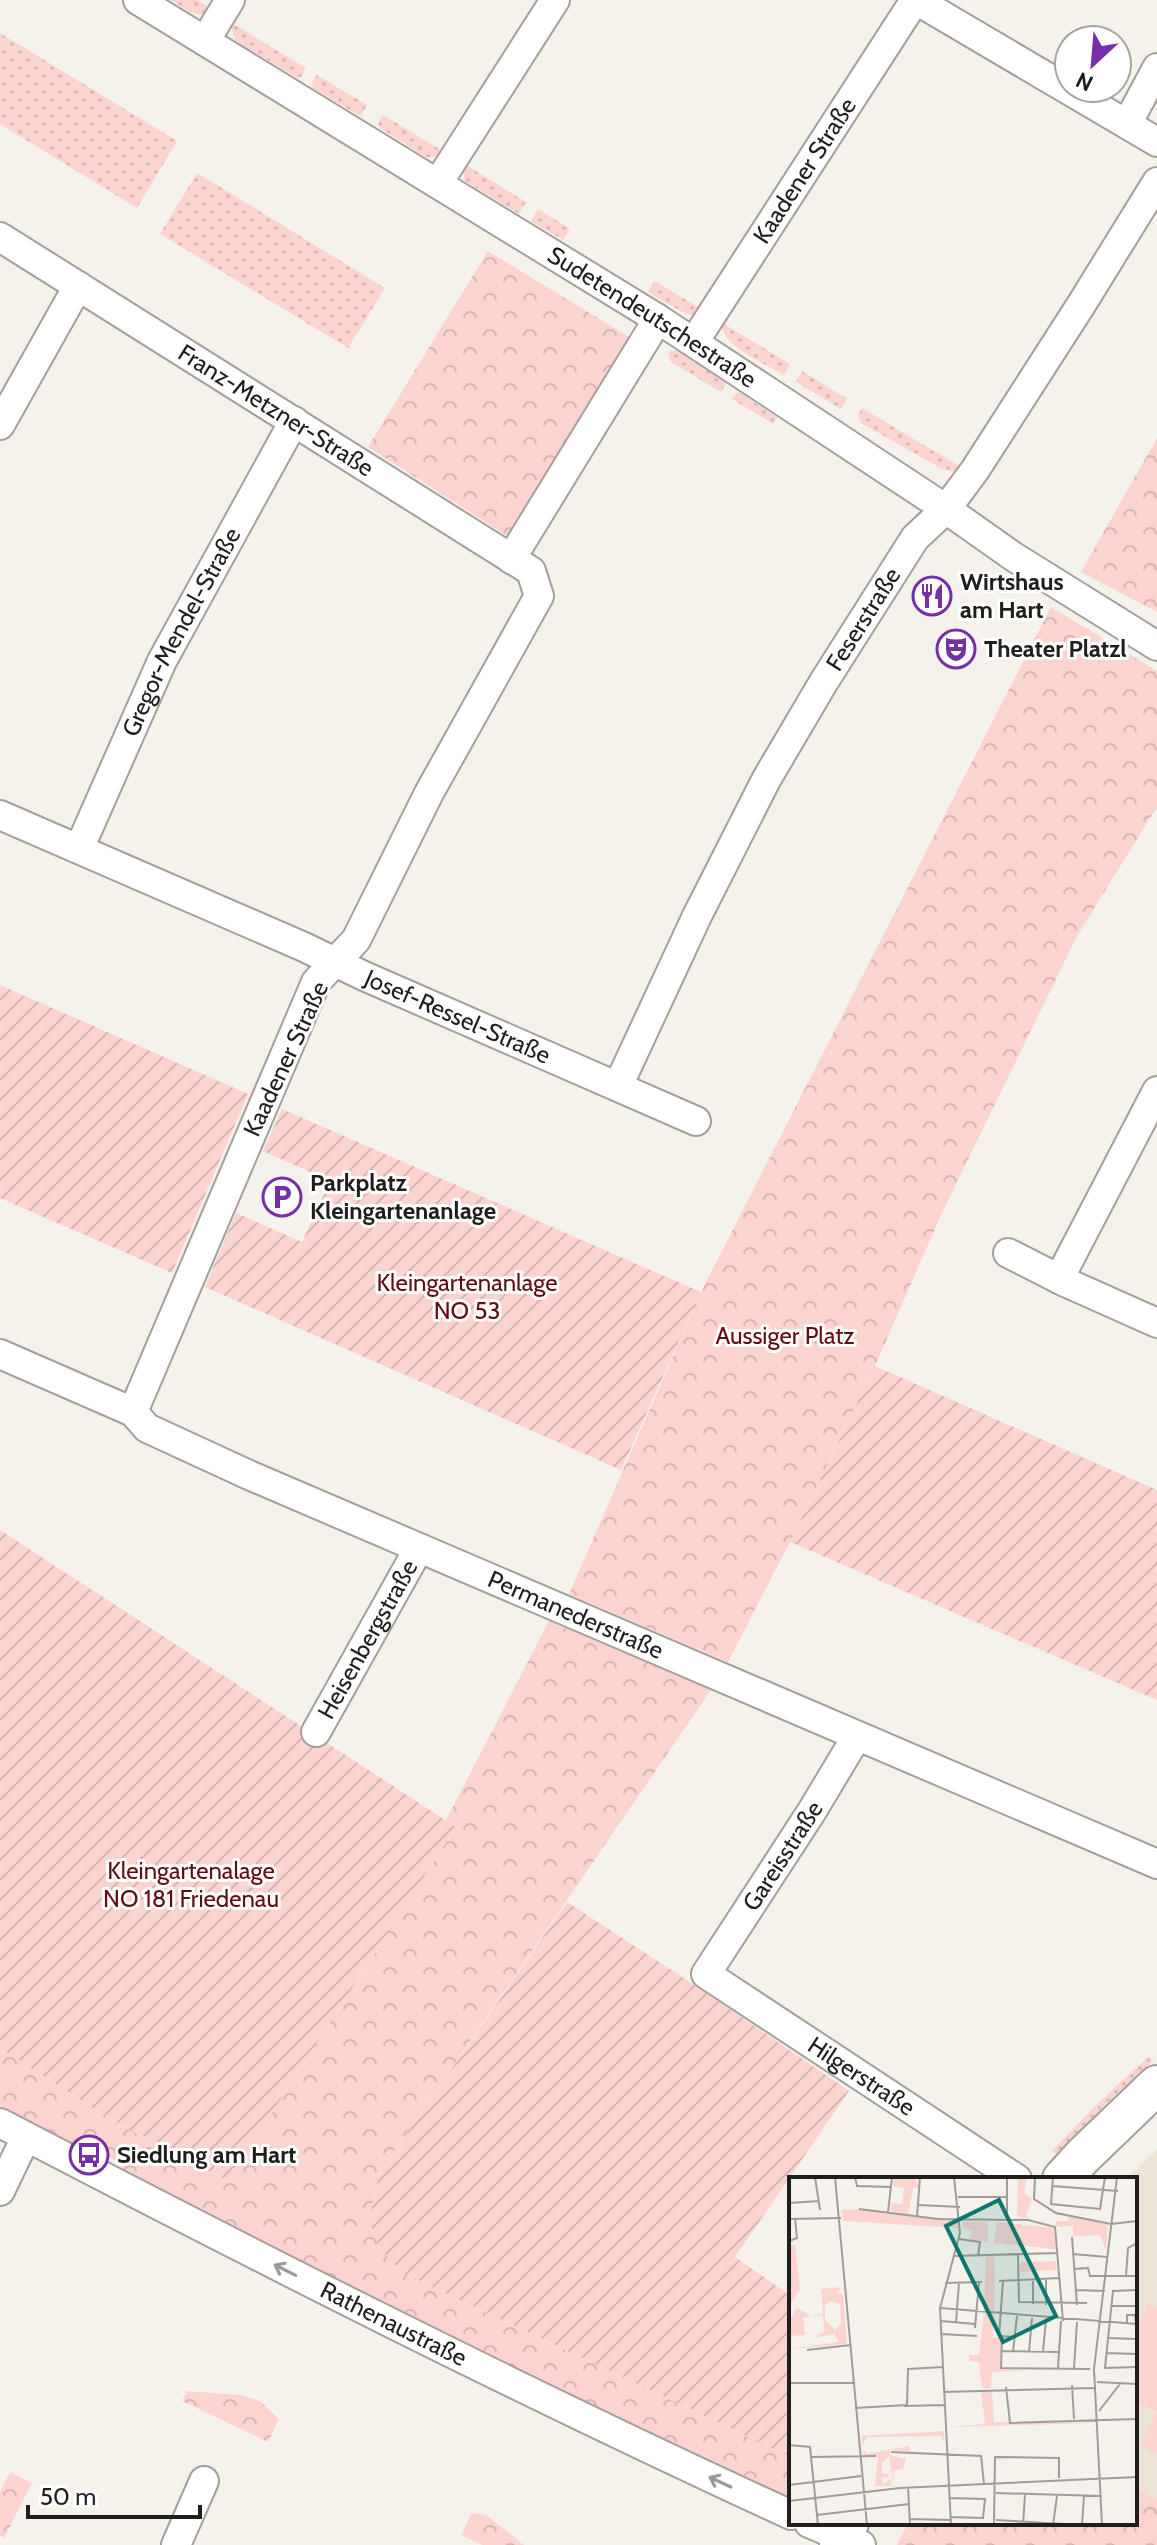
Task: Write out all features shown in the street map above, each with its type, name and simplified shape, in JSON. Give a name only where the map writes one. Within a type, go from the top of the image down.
[{"type":"street","name":"Sudetendeutschestraße","points":[[138,0],[658,319],[1014,557],[1157,646]]},
{"type":"street","points":[[205,41],[230,0]]},
{"type":"street","points":[[438,183],[555,0]]},
{"type":"street","points":[[916,0],[1157,142]]},
{"type":"street","name":"Kaadener Straße","points":[[694,342],[916,0]]},
{"type":"street","points":[[1127,124],[1157,68]]},
{"type":"street","name":"Feserstraße","points":[[618,1086],[697,916],[766,780],[823,683],[915,538],[946,509],[975,470],[1157,182]]},
{"type":"street","name":"Franz-Metzner-Straße","points":[[0,237],[531,571],[539,596]]},
{"type":"street","points":[[0,425],[78,286]]},
{"type":"street","points":[[511,559],[658,319]]},
{"type":"street","name":"Gregor-Mendel-Straße","points":[[79,849],[162,661],[294,421]]},
{"type":"street","name":"Kaadener Straße","points":[[133,1412],[316,982],[356,940],[429,793],[539,596]]},
{"type":"street","name":"Josef-Ressel-Straße","points":[[0,815],[696,1121]]},
{"type":"street","points":[[1059,1279],[1157,1091]]},
{"type":"street","points":[[1008,1253],[1157,1323]]},
{"type":"street","name":"Permanederstraße","points":[[0,1354],[133,1412],[147,1428],[419,1548],[1157,1864]]},
{"type":"street","name":"Heisenbergstraße","points":[[316,1732],[419,1548]]},
{"type":"street","name":"Gareisstraße","points":[[706,1974],[857,1736]]},
{"type":"street","name":"Hilgerstraße","points":[[706,1974],[1014,2177]]},
{"type":"street","points":[[1064,2177],[1157,2085]]},
{"type":"street","name":"Rathenaustraße","points":[[0,2123],[305,2281],[789,2514]]},
{"type":"street","points":[[0,2191],[26,2137]]},
{"type":"street","points":[[176,2545],[204,2481]]},
{"type":"shaded area","points":[[1157,2149],[1157,2499],[1137,2489],[1137,2177],[1128,2177]]},
{"type":"green space","points":[[171,0],[197,0],[212,9],[197,14]]},
{"type":"green space","points":[[230,22],[306,68],[301,77],[297,78],[235,40]]},
{"type":"green space","points":[[0,33],[177,141],[137,208],[0,124]]},
{"type":"green space","points":[[317,75],[367,105],[360,116],[313,88],[312,82]]},
{"type":"green space","points":[[383,115],[444,152],[435,157],[426,157],[380,128],[378,123]]},
{"type":"green space","points":[[461,162],[526,202],[519,214],[465,181]]},
{"type":"green space","points":[[197,173],[385,288],[348,348],[160,234]]},
{"type":"green space","points":[[538,209],[570,229],[563,240],[531,221]]},
{"type":"green space","points":[[488,251],[629,337],[509,537],[368,447]]},
{"type":"green space","points":[[655,281],[703,310],[693,315],[686,314],[648,292]]},
{"type":"green space","points":[[721,322],[790,364],[784,375],[736,347],[723,331]]},
{"type":"green space","points":[[677,350],[726,383],[721,392],[671,362],[668,352]]},
{"type":"green space","points":[[802,371],[847,399],[841,409],[796,382]]},
{"type":"green space","points":[[736,393],[741,393],[777,418],[773,424],[732,399]]},
{"type":"green space","points":[[862,408],[961,467],[955,472],[938,468],[861,423],[858,416]]},
{"type":"green space","points":[[1157,438],[1157,612],[1081,572]]},
{"type":"green space","name":"Aussiger Platz","points":[[1051,607],[1157,671],[1157,807],[1077,936],[941,1215],[875,1366],[728,1662],[569,1594],[701,1292]]},
{"type":"green space","points":[[0,985],[248,1094],[172,1273],[0,1198]]},
{"type":"green space","name":"Kleingartenanlage NO 53","points":[[282,1109],[701,1292],[621,1470],[205,1287],[236,1213],[302,1242],[330,1181],[263,1151]]},
{"type":"green space","points":[[875,1366],[1157,1490],[1157,1700],[790,1542]]},
{"type":"green space","name":"Kleingartenalage NO 181 Friedenau","points":[[0,1530],[456,1827],[228,2181],[113,2121],[0,2048]]},
{"type":"green space","points":[[549,1621],[711,1690],[379,2174],[369,2220],[403,2273],[789,2456],[789,2502],[572,2403],[119,2174],[123,2165],[87,2146],[84,2151],[27,2120],[24,2124],[0,2112],[0,2048],[113,2121],[228,2181],[456,1827],[446,1820]]},
{"type":"green space","points":[[567,1902],[849,2091],[735,2257],[789,2295],[789,2456],[403,2273],[380,2250],[369,2220],[379,2174]]},
{"type":"green space","points":[[1149,2056],[1153,2061],[1100,2109],[1104,2115],[1062,2160],[1052,2151],[1095,2106]]},
{"type":"green space","points":[[1148,2303],[1157,2307],[1157,2454],[1140,2446],[1156,2411],[1137,2403],[1137,2328]]},
{"type":"green space","points":[[187,2391],[240,2395],[260,2401],[279,2419],[268,2442],[182,2401]]},
{"type":"green space","points":[[10,2472],[32,2483],[4,2538],[0,2536],[0,2493]]},
{"type":"green space","points":[[1137,2489],[1157,2499],[1157,2545],[897,2545],[907,2525],[1137,2525]]},
{"type":"green space","points":[[472,2513],[486,2515],[524,2545],[482,2545],[461,2535]]},
{"type":"place","name":"Wirtshaus am Hart","points":[[932,596]]},
{"type":"place","name":"Theater Platzl","points":[[956,649]]},
{"type":"place","name":"Parkplatz Kleingartenanlage","points":[[282,1197]]},
{"type":"place","name":"Siedlung am Hart","points":[[89,2155]]}]
